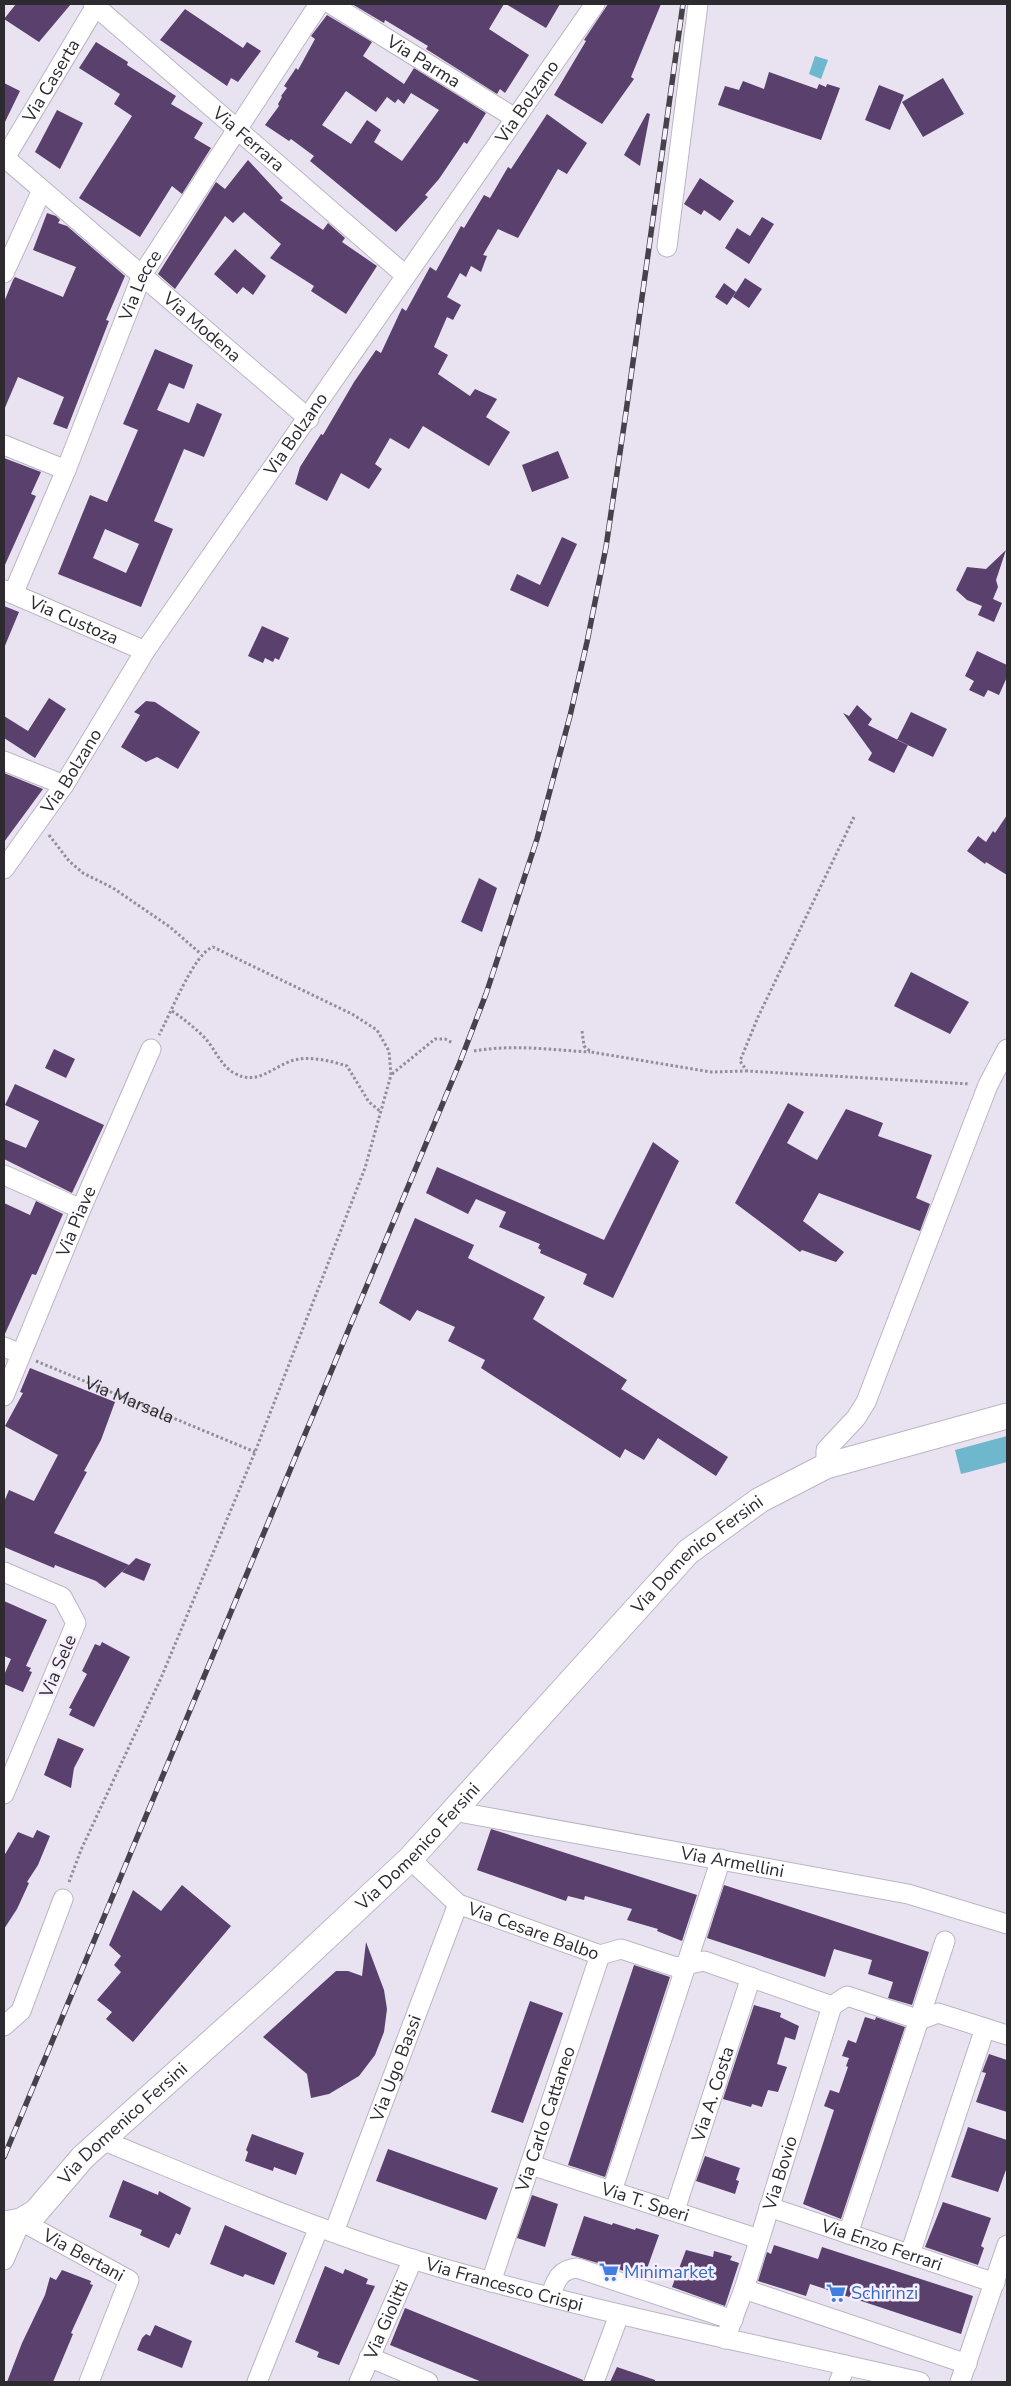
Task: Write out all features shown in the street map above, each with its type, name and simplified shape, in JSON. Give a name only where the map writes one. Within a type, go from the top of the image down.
[{"type":"main road","name":"Via Domenico Fersini","points":[[12,2223],[36,2212],[83,2157],[274,1986],[410,1859],[688,1552],[760,1500],[826,1466],[1007,1416]]},
{"type":"street","name":"Via Ferrara","points":[[95,4],[405,275]]},
{"type":"street","name":"Via Caserta","points":[[4,157],[95,4]]},
{"type":"street","name":"Via Lecce","points":[[9,592],[66,470],[142,276],[319,4]]},
{"type":"street","name":"Via Parma","points":[[331,4],[515,118]]},
{"type":"street","name":"Via Bolzano","points":[[4,867],[64,785],[145,651],[309,419],[405,275],[595,4]]},
{"type":"street","points":[[668,247],[698,4]]},
{"type":"street","name":"Via Modena","points":[[4,157],[309,419]]},
{"type":"street","points":[[4,271],[42,190]]},
{"type":"street","points":[[4,445],[66,470]]},
{"type":"street","name":"Via Custoza","points":[[9,592],[145,651]]},
{"type":"street","points":[[4,761],[64,785]]},
{"type":"street","name":"Via Piave","points":[[4,1396],[12,1351],[81,1209],[151,1049]]},
{"type":"street","points":[[826,1466],[826,1450],[856,1418],[866,1402],[988,1085],[1007,1049]]},
{"type":"street","points":[[4,1176],[81,1209]]},
{"type":"street","name":"Via Sele","points":[[4,1572],[62,1597],[76,1623],[4,1794]]},
{"type":"street","name":"Via Armellini","points":[[453,1811],[908,1894],[1007,1924]]},
{"type":"street","points":[[410,1859],[458,1904]]},
{"type":"street","points":[[612,2191],[721,1859]]},
{"type":"street","points":[[4,2026],[20,2011],[63,1900]]},
{"type":"street","name":"Via Cesare Balbo","points":[[458,1904],[600,1955],[621,1949],[676,1967],[704,1961],[832,2006]]},
{"type":"street","name":"Via Ugo Bassi","points":[[257,2382],[327,2230],[458,1904]]},
{"type":"street","points":[[848,2234],[945,1941]]},
{"type":"street","name":"Via Carlo Cattaneo","points":[[490,2282],[531,2165],[600,1955]]},
{"type":"street","name":"Via A. Costa","points":[[675,2210],[751,1978]]},
{"type":"street","points":[[832,2006],[847,1996],[920,2020],[938,2013],[1007,2035]]},
{"type":"street","name":"Via Bovio","points":[[725,2339],[744,2289],[832,2006]]},
{"type":"street","points":[[910,2254],[985,2028]]},
{"type":"street","name":"Via Francesco Crispi","points":[[102,2140],[327,2230],[490,2282],[619,2315],[725,2339],[842,2374],[920,2382]]},
{"type":"street","name":"Via T. Speri","points":[[531,2165],[675,2210],[759,2239]]},
{"type":"street","name":"Via Enzo Ferrari","points":[[769,2206],[995,2283]]},
{"type":"street","points":[[4,2260],[12,2223]]},
{"type":"street","name":"Via Bertani","points":[[12,2223],[129,2280],[89,2382]]},
{"type":"street","points":[[960,2382],[1007,2245]]},
{"type":"street","name":"Via Giolitti","points":[[359,2382],[413,2259]]},
{"type":"street","points":[[550,2297],[558,2275],[568,2269],[577,2268],[733,2320]]},
{"type":"street","points":[[744,2289],[967,2364]]},
{"type":"street","points":[[594,2382],[619,2315]]},
{"type":"street","points":[[369,2358],[428,2382]]},
{"type":"path","points":[[747,1072],[740,1061],[742,1052],[854,817]]},
{"type":"path","points":[[40,819],[69,861],[83,873],[100,879],[170,927],[201,954]]},
{"type":"path","points":[[63,1900],[81,1850],[160,1678],[255,1452],[365,1168],[391,1075],[389,1051],[377,1030],[352,1014],[213,947],[201,954],[151,1049]]},
{"type":"path","points":[[172,1011],[206,1038],[226,1068],[234,1074],[246,1078],[259,1078],[290,1061],[301,1059],[333,1062],[347,1066],[369,1102],[381,1112]]},
{"type":"path","points":[[582,1030],[584,1046],[591,1052]]},
{"type":"path","points":[[391,1075],[435,1039],[445,1039],[453,1043]]},
{"type":"path","points":[[474,1052],[497,1047],[520,1047],[591,1052],[711,1072],[747,1072],[988,1085]]},
{"type":"path","name":"Via Marsala","points":[[12,1351],[255,1452]]},
{"type":"water","points":[[815,56],[828,60],[821,79],[809,74]]},
{"type":"water","points":[[1007,1436],[1007,1462],[961,1474],[955,1450]]},
{"type":"building","points":[[16,4],[71,4],[39,42],[4,19]]},
{"type":"building","points":[[352,4],[504,4],[489,29],[529,55],[505,93],[500,89],[497,94],[426,49],[428,46],[385,20],[384,23]]},
{"type":"building","points":[[506,4],[560,4],[546,28]]},
{"type":"building","points":[[608,4],[661,4],[631,77],[634,79],[602,124],[554,95],[586,41],[584,40]]},
{"type":"building","points":[[185,9],[243,48],[247,42],[261,51],[238,82],[231,78],[227,86],[160,40]]},
{"type":"building","points":[[327,15],[372,42],[363,56],[404,84],[414,68],[486,113],[467,144],[464,142],[439,179],[425,195],[428,197],[396,232],[310,161],[314,156],[291,139],[289,141],[265,125],[279,106],[281,96],[287,88],[284,86],[296,68],[298,70],[315,39],[311,36]],"holes":[[[346,91],[376,112],[387,97],[395,103],[398,99],[404,104],[411,93],[439,110],[402,161],[374,142],[381,130],[367,120],[351,144],[322,125]]]},
{"type":"building","points":[[96,42],[128,62],[127,65],[176,96],[171,104],[203,123],[194,138],[211,148],[182,194],[172,186],[140,237],[79,198],[132,116],[114,104],[120,94],[79,68]]},
{"type":"building","points":[[769,72],[817,89],[819,84],[826,87],[827,84],[840,88],[821,140],[718,105],[725,86],[739,90],[743,81],[764,89]]},
{"type":"building","points":[[943,78],[964,114],[923,137],[902,102]]},
{"type":"building","points":[[4,83],[20,91],[4,124]]},
{"type":"building","points":[[879,85],[904,95],[890,130],[865,120]]},
{"type":"building","points":[[57,110],[83,123],[60,169],[35,152]]},
{"type":"building","points":[[647,113],[650,114],[640,166],[624,155]]},
{"type":"building","points":[[547,114],[587,143],[567,174],[558,169],[518,238],[498,229],[483,255],[487,256],[481,272],[471,266],[466,277],[460,273],[447,297],[461,305],[453,320],[447,317],[434,347],[448,355],[438,374],[470,396],[475,389],[497,399],[486,417],[510,432],[489,466],[423,426],[409,449],[390,438],[375,464],[382,469],[369,489],[341,473],[327,501],[295,484],[300,467],[321,434],[323,435],[354,382],[376,350],[381,353],[402,308],[406,311],[430,267],[436,271],[461,226],[464,228],[484,195],[490,198],[508,167],[511,169]]},
{"type":"building","points":[[248,160],[283,198],[280,200],[323,230],[328,223],[345,238],[342,242],[377,266],[346,314],[311,291],[314,286],[270,258],[281,244],[244,212],[233,223],[225,216],[175,289],[158,274],[216,182],[225,189]]},
{"type":"building","points":[[700,178],[734,201],[720,221],[704,210],[701,215],[684,204]]},
{"type":"building","points":[[47,213],[56,216],[60,220],[58,223],[67,226],[125,276],[106,320],[109,321],[67,429],[53,424],[64,397],[18,377],[4,410],[4,302],[13,280],[15,277],[63,297],[76,267],[33,250]]},
{"type":"building","points":[[762,217],[774,224],[749,264],[725,248],[737,228],[750,236]]},
{"type":"building","points":[[235,249],[266,276],[253,295],[243,287],[237,294],[214,274]]},
{"type":"building","points":[[745,278],[762,289],[749,308],[733,297]]},
{"type":"building","points":[[724,283],[736,292],[727,305],[715,297]]},
{"type":"building","points":[[155,349],[193,365],[184,389],[169,383],[157,410],[189,423],[197,403],[222,414],[204,457],[184,449],[154,521],[173,529],[141,607],[58,574],[90,495],[107,502],[138,430],[123,424]],"holes":[[[105,529],[139,544],[126,573],[93,558]]]},
{"type":"building","points":[[558,451],[569,478],[532,492],[522,465]]},
{"type":"building","points":[[4,458],[41,472],[31,494],[36,496],[4,567]]},
{"type":"building","points":[[562,537],[577,544],[548,607],[510,590],[517,574],[540,585]]},
{"type":"building","points":[[1006,550],[996,580],[998,587],[993,599],[1002,603],[994,622],[978,615],[982,606],[967,600],[956,590],[967,567],[986,569]]},
{"type":"building","points":[[4,606],[19,612],[4,648]]},
{"type":"building","points":[[262,626],[289,638],[279,660],[275,658],[273,662],[265,658],[263,663],[248,656]]},
{"type":"building","points":[[977,651],[1007,665],[1007,677],[999,695],[988,690],[984,697],[969,690],[974,681],[965,676]]},
{"type":"building","points":[[49,698],[66,709],[35,758],[4,738],[4,716],[28,731]]},
{"type":"building","points":[[146,701],[155,702],[200,732],[178,769],[157,757],[146,762],[121,747],[140,715],[134,712]]},
{"type":"building","points":[[857,705],[872,719],[868,725],[908,745],[894,773],[868,760],[872,753],[843,713],[849,716]]},
{"type":"building","points":[[911,712],[947,729],[933,757],[897,740]]},
{"type":"building","points":[[4,773],[43,789],[4,842]]},
{"type":"building","points":[[1007,815],[1007,875],[986,862],[985,864],[967,851],[978,836],[986,842],[993,831],[995,833]]},
{"type":"building","points":[[479,878],[497,888],[482,932],[461,922]]},
{"type":"building","points":[[911,972],[969,1002],[950,1034],[894,1006]]},
{"type":"building","points":[[54,1049],[75,1059],[66,1078],[45,1068]]},
{"type":"building","points":[[15,1084],[104,1125],[72,1193],[4,1159],[4,1139],[26,1148],[39,1121],[5,1105]]},
{"type":"building","points":[[788,1103],[804,1112],[787,1143],[817,1160],[846,1109],[883,1123],[878,1136],[932,1155],[916,1198],[930,1204],[920,1231],[819,1193],[803,1221],[844,1252],[836,1262],[802,1250],[800,1252],[735,1203]]},
{"type":"building","points":[[653,1142],[679,1161],[613,1298],[583,1284],[587,1274],[540,1253],[541,1250],[538,1248],[540,1244],[499,1227],[506,1212],[476,1199],[468,1214],[426,1193],[437,1167],[604,1240]]},
{"type":"building","points":[[36,1201],[63,1214],[36,1275],[32,1274],[4,1336],[4,1203],[30,1215]]},
{"type":"building","points":[[415,1218],[474,1245],[468,1258],[545,1297],[533,1319],[627,1380],[621,1389],[728,1457],[716,1476],[658,1438],[644,1460],[625,1449],[620,1458],[481,1368],[485,1360],[448,1341],[455,1327],[417,1310],[410,1321],[379,1303]]},
{"type":"building","points":[[30,1368],[115,1402],[101,1440],[84,1471],[87,1472],[54,1533],[129,1565],[105,1588],[96,1581],[55,1565],[54,1568],[4,1547],[4,1502],[9,1490],[34,1501],[58,1455],[5,1426],[23,1393],[20,1392]]},
{"type":"building","points":[[136,1558],[151,1564],[144,1581],[122,1572]]},
{"type":"building","points":[[4,1601],[47,1620],[26,1666],[31,1668],[29,1671],[32,1672],[23,1692],[4,1684],[4,1675],[11,1659],[4,1656]]},
{"type":"building","points":[[102,1642],[130,1657],[94,1727],[69,1715],[72,1709],[69,1708],[87,1674],[82,1671],[95,1644],[100,1646]]},
{"type":"building","points":[[58,1738],[84,1749],[74,1768],[71,1788],[44,1775]]},
{"type":"building","points":[[491,1829],[697,1895],[682,1941],[657,1931],[658,1929],[627,1920],[632,1909],[585,1896],[584,1900],[568,1896],[566,1901],[477,1870]]},
{"type":"building","points":[[37,1830],[50,1836],[38,1865],[27,1882],[29,1883],[17,1909],[4,1929],[4,1856],[18,1832],[33,1838]]},
{"type":"building","points":[[182,1885],[231,1926],[133,2042],[106,2019],[112,2012],[97,2000],[121,1972],[114,1965],[121,1956],[109,1945],[133,1890],[161,1911]]},
{"type":"building","points":[[724,1885],[929,1952],[912,2005],[888,1998],[893,1982],[868,1974],[872,1960],[834,1949],[825,1977],[707,1938]]},
{"type":"building","points":[[366,1942],[384,1990],[387,2009],[384,2032],[375,2055],[359,2076],[329,2094],[311,2098],[307,2074],[263,2037],[336,1971],[348,1971],[362,1976]]},
{"type":"building","points":[[634,1965],[670,1977],[605,2177],[568,2165]]},
{"type":"building","points":[[530,2001],[563,2013],[523,2123],[491,2112]]},
{"type":"building","points":[[754,2005],[781,2013],[780,2017],[799,2026],[795,2040],[785,2037],[777,2064],[787,2067],[778,2092],[768,2090],[762,2107],[752,2104],[751,2107],[723,2099]]},
{"type":"building","points":[[865,2017],[875,2020],[876,2017],[905,2027],[841,2219],[803,2204],[834,2110],[824,2106],[830,2090],[839,2093],[848,2067],[846,2066],[849,2058],[842,2056],[848,2040],[856,2043]]},
{"type":"building","points":[[989,2054],[1007,2060],[1007,2112],[976,2102],[986,2073],[982,2072]]},
{"type":"building","points":[[968,2127],[1007,2140],[1007,2167],[998,2192],[951,2177]]},
{"type":"building","points":[[252,2134],[304,2153],[296,2175],[274,2167],[273,2171],[245,2161],[248,2152],[246,2150]]},
{"type":"building","points":[[388,2149],[498,2188],[486,2220],[376,2181]]},
{"type":"building","points":[[705,2156],[740,2168],[736,2180],[739,2181],[735,2194],[696,2181]]},
{"type":"building","points":[[123,2180],[158,2195],[159,2191],[191,2208],[180,2235],[176,2233],[169,2248],[140,2235],[142,2230],[109,2217]]},
{"type":"building","points":[[532,2195],[558,2204],[545,2247],[517,2238]]},
{"type":"building","points":[[943,2202],[991,2218],[981,2246],[984,2248],[978,2265],[925,2247]]},
{"type":"building","points":[[584,2216],[612,2225],[613,2223],[659,2235],[644,2277],[571,2255]]},
{"type":"building","points":[[225,2225],[287,2253],[274,2285],[245,2274],[243,2277],[210,2264]]},
{"type":"building","points":[[774,2245],[818,2259],[822,2247],[973,2296],[961,2334],[810,2284],[806,2296],[758,2281],[767,2252],[771,2254]]},
{"type":"building","points":[[686,2250],[713,2257],[714,2251],[732,2256],[730,2260],[739,2263],[725,2306],[672,2287]]},
{"type":"building","points":[[325,2266],[343,2274],[345,2269],[368,2279],[366,2284],[375,2286],[339,2365],[317,2357],[319,2352],[295,2342]]},
{"type":"building","points":[[62,2270],[91,2281],[90,2284],[93,2285],[71,2333],[73,2334],[53,2382],[7,2382],[22,2343],[45,2295],[50,2277],[56,2280]]},
{"type":"building","points":[[405,2308],[583,2380],[583,2382],[482,2382],[390,2345]]},
{"type":"building","points":[[155,2325],[192,2341],[182,2368],[137,2350],[142,2338],[146,2334],[150,2336]]},
{"type":"building","points":[[617,2367],[655,2380],[655,2382],[610,2382]]},
{"type":"railway","points":[[4,2157],[460,1062],[486,994],[537,839],[570,716],[606,547],[683,4]]},
{"type":"place","name":"Minimarket","points":[[609,2272]]},
{"type":"place","name":"Schirinzi","points":[[836,2293]]}]
